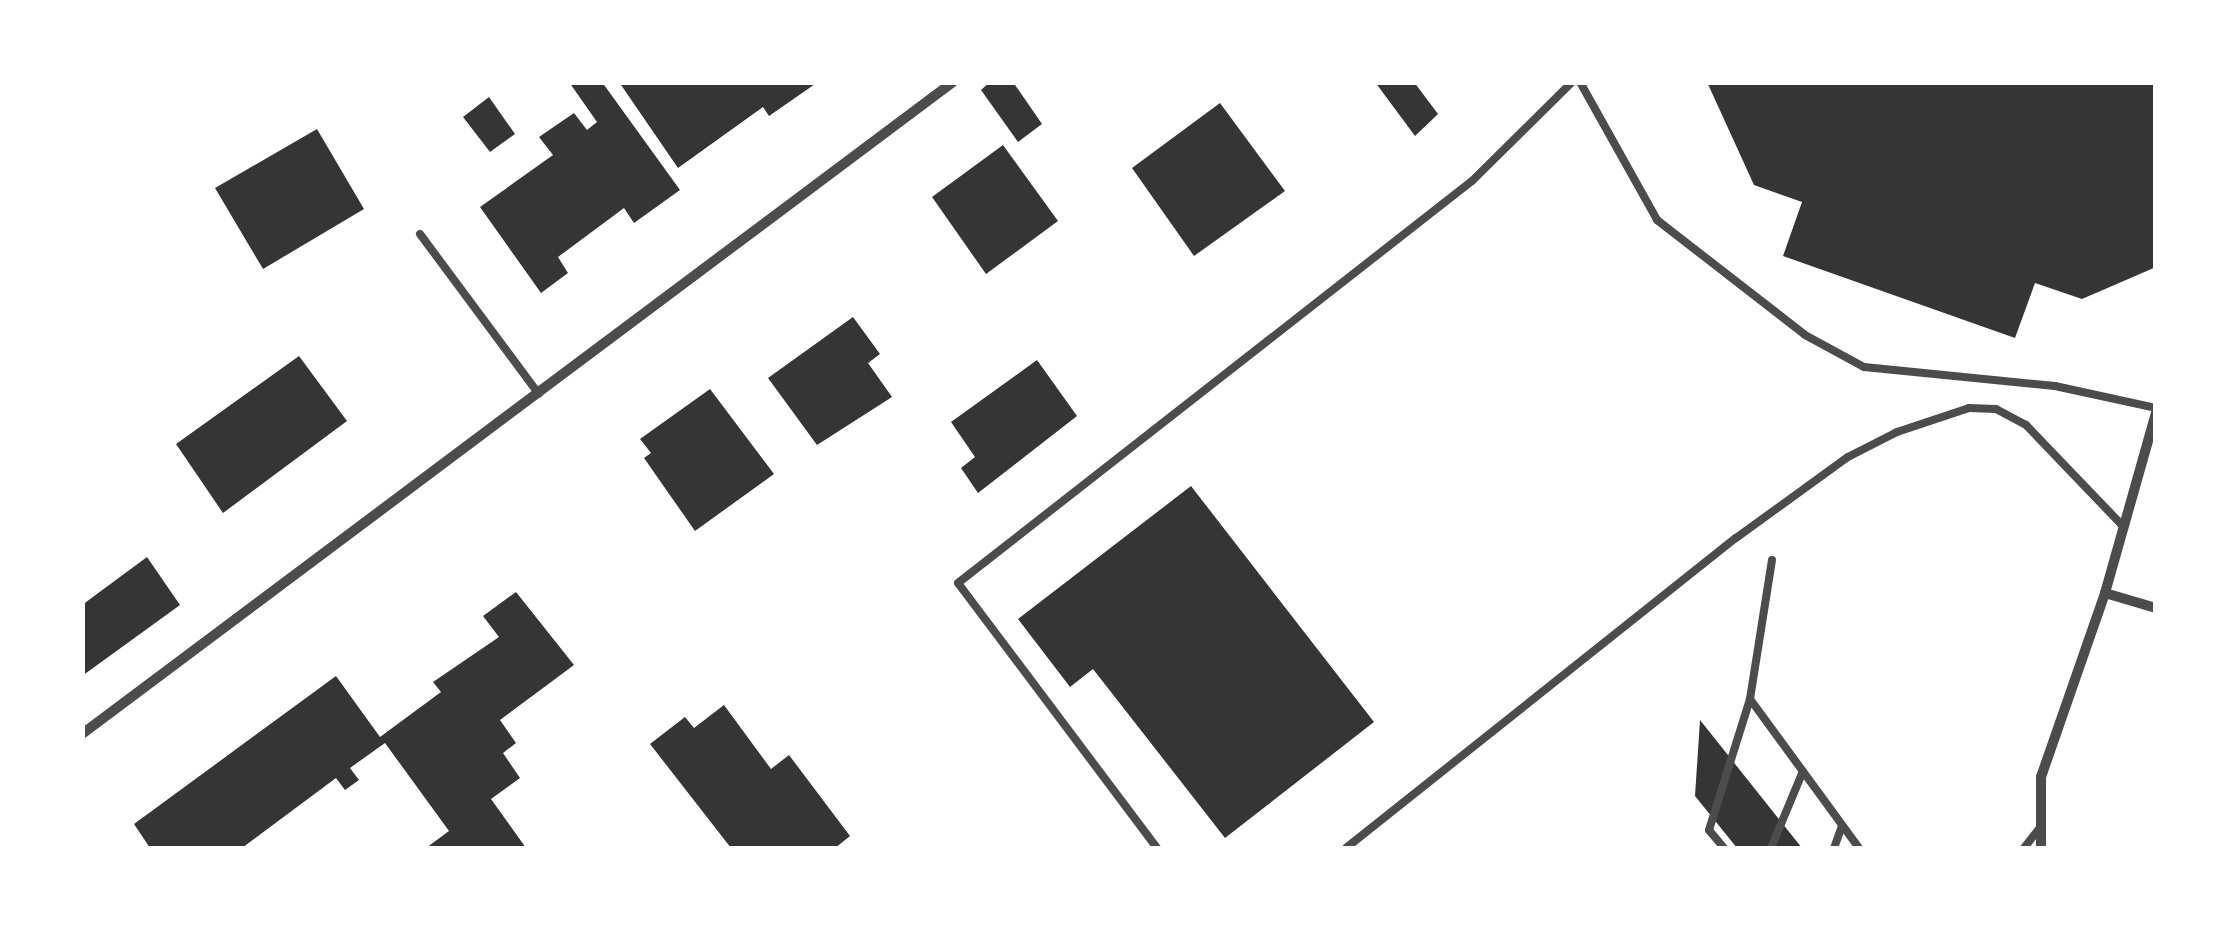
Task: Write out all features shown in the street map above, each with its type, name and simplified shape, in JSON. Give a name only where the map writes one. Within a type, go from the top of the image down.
[{"type":"street","points":[[82,734],[953,82]]},
{"type":"street","points":[[2041,848],[2041,777],[2105,593],[2156,411]]},
{"type":"street","points":[[2105,593],[2156,608]]},
{"type":"lane","points":[[1157,848],[958,583],[1202,397],[1472,181],[1572,82]]},
{"type":"lane","points":[[1580,82],[1657,220],[1805,334],[1864,366],[2056,386],[2156,411]]},
{"type":"lane","points":[[420,234],[539,394]]},
{"type":"lane","points":[[1346,848],[1736,538],[1848,457],[1968,408],[1996,409],[2026,425],[2123,526]]},
{"type":"lane","points":[[1724,848],[1709,830],[1750,699],[1772,560]]},
{"type":"lane","points":[[1750,699],[1859,848]]},
{"type":"lane","points":[[1771,848],[1803,771]]},
{"type":"lane","points":[[1834,848],[1842,826]]},
{"type":"lane","points":[[2024,848],[2041,826]]},
{"type":"building","points":[[569,82],[602,82],[680,190],[634,223],[624,208],[558,257],[568,273],[541,293],[480,207],[553,155],[539,137],[574,113],[587,130],[597,122]]},
{"type":"building","points":[[619,82],[818,82],[769,116],[763,107],[678,168]]},
{"type":"building","points":[[990,82],[1013,82],[1042,124],[1018,142],[981,90]]},
{"type":"building","points":[[1375,82],[1414,82],[1438,114],[1415,136]]},
{"type":"building","points":[[1707,82],[2156,82],[2156,267],[2082,299],[2035,283],[2015,338],[1783,256],[1802,202],[1754,185]]},
{"type":"building","points":[[489,97],[515,134],[490,152],[463,117]]},
{"type":"building","points":[[1220,103],[1285,191],[1194,256],[1132,168]]},
{"type":"building","points":[[317,129],[364,209],[263,269],[215,188]]},
{"type":"building","points":[[1003,145],[1058,221],[986,274],[932,197]]},
{"type":"building","points":[[853,317],[880,354],[868,363],[892,397],[817,445],[768,378]]},
{"type":"building","points":[[299,356],[347,421],[223,513],[176,444]]},
{"type":"building","points":[[1037,360],[1077,416],[978,493],[961,468],[975,457],[951,422]]},
{"type":"building","points":[[710,389],[774,474],[695,531],[644,458],[651,453],[640,439]]},
{"type":"building","points":[[1191,486],[1374,722],[1225,838],[1093,669],[1070,687],[1018,619]]},
{"type":"building","points":[[147,557],[180,605],[82,676],[82,605]]},
{"type":"building","points":[[516,592],[574,665],[500,720],[516,743],[503,753],[520,778],[491,799],[526,848],[426,848],[449,831],[385,743],[350,768],[359,780],[345,790],[336,778],[242,848],[150,848],[134,824],[336,676],[380,737],[441,692],[433,682],[499,637],[483,616]]},
{"type":"building","points":[[724,705],[771,769],[789,755],[850,836],[835,848],[731,848],[650,744],[685,717],[694,728]]},
{"type":"building","points":[[1700,720],[1802,848],[1737,848],[1695,796]]}]
